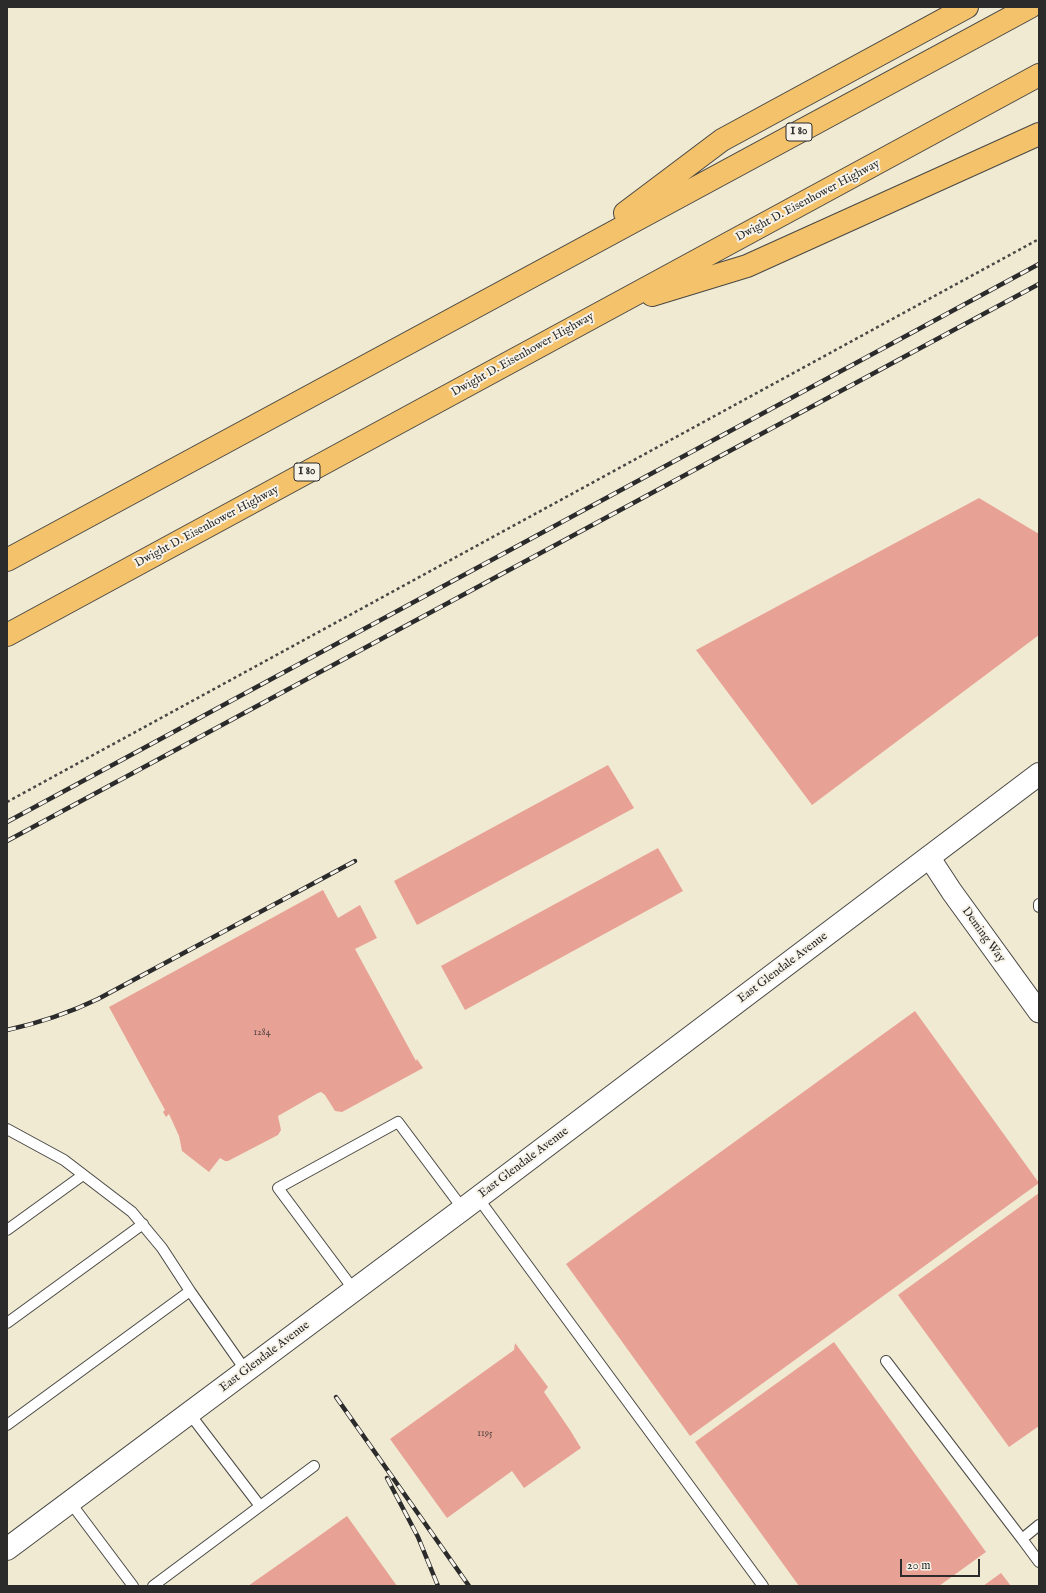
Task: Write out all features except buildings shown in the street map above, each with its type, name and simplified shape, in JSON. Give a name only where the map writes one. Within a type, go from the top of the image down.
[{"type":"highway","points":[[568,257],[722,140],[967,7]]},
{"type":"highway","name":"I 80","points":[[7,560],[1030,7]]},
{"type":"highway","name":"Dwight D. Eisenhower Highway","points":[[7,635],[1039,75]]},
{"type":"highway","points":[[607,309],[747,266],[1039,134]]},
{"type":"street","name":"East Glendale Avenue","points":[[8,1546],[70,1502],[470,1204],[1039,774]]},
{"type":"street","name":"Deming Way","points":[[929,857],[952,892],[1039,1012]]},
{"type":"lane","points":[[354,1290],[278,1188],[398,1122],[470,1204],[763,1586]]},
{"type":"lane","points":[[8,1131],[64,1160],[132,1212],[162,1248],[246,1371]]},
{"type":"lane","points":[[7,1230],[83,1175]]},
{"type":"lane","points":[[7,1323],[143,1224]]},
{"type":"lane","points":[[7,1425],[190,1291]]},
{"type":"lane","points":[[886,1361],[1039,1562]]},
{"type":"lane","points":[[189,1413],[260,1506]]},
{"type":"lane","points":[[153,1586],[314,1466]]},
{"type":"lane","points":[[70,1502],[133,1586]]},
{"type":"lane","points":[[1022,1539],[1039,1525]]},
{"type":"path","points":[[7,802],[1039,240]]},
{"type":"railway","points":[[7,822],[1039,264]]},
{"type":"railway","points":[[7,841],[1039,284]]},
{"type":"railway","points":[[7,1030],[54,1017],[98,999],[355,861]]},
{"type":"railway","points":[[336,1397],[469,1586]]},
{"type":"railway","points":[[387,1478],[418,1537],[438,1586]]}]
